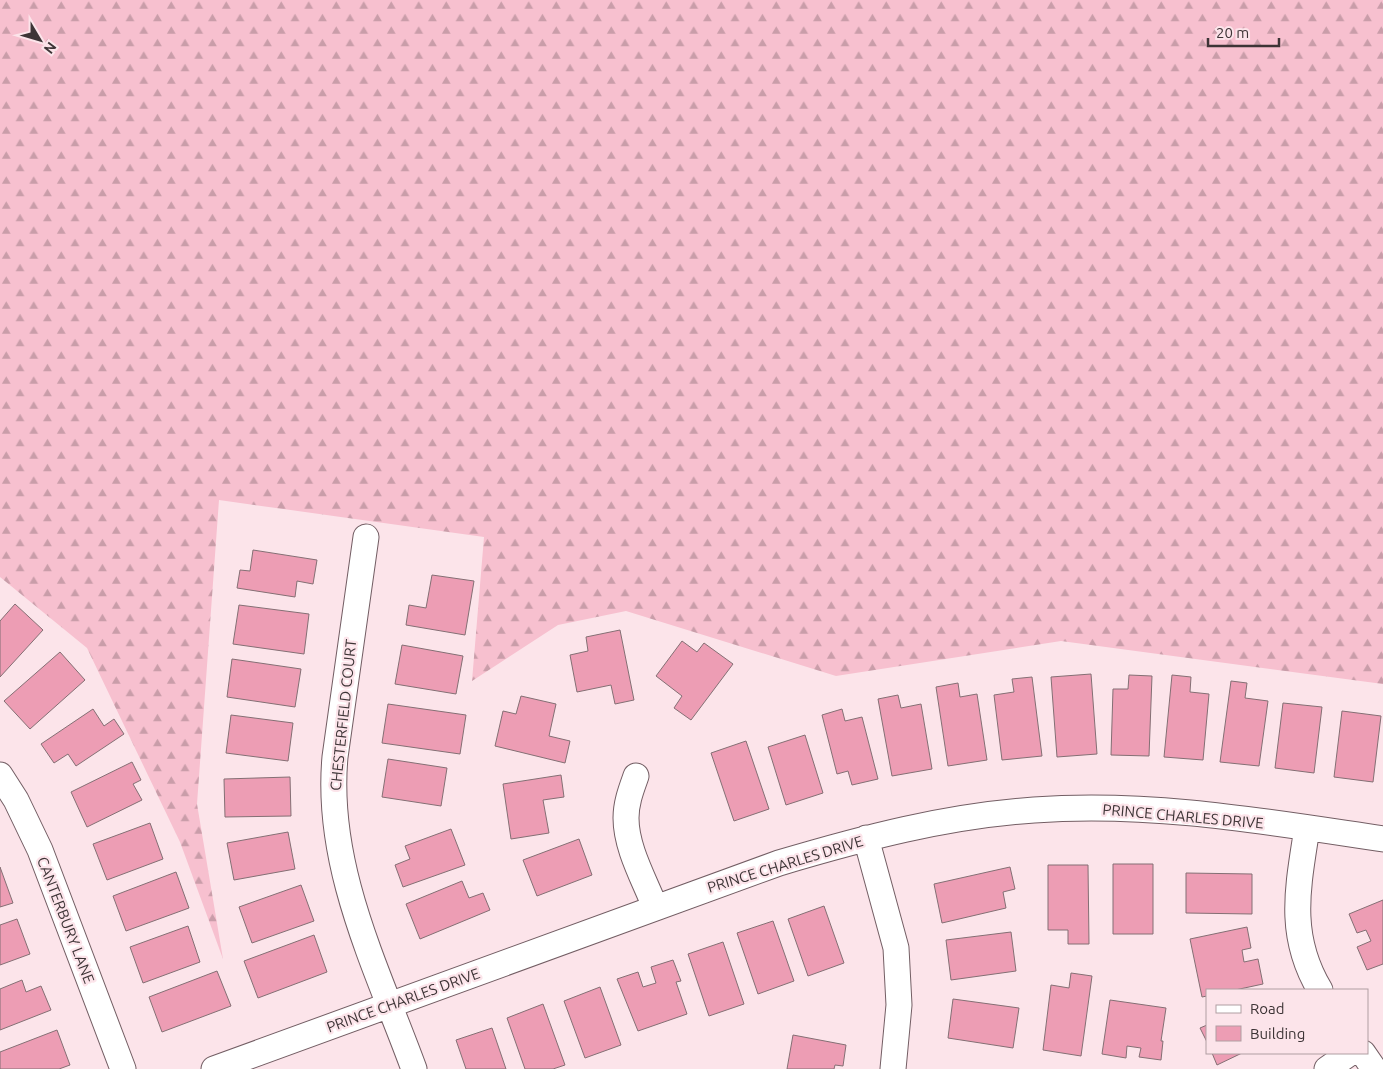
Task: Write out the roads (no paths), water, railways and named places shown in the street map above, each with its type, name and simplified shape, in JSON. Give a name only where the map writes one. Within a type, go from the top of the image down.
[{"type":"street","name":"CHESTERFIELD COURT","points":[[366,537],[335,757],[334,800],[339,851],[348,889],[414,1069]]},
{"type":"street","name":"CANTERBURY LANE","points":[[0,775],[16,800],[40,850],[123,1069]]},
{"type":"street","points":[[636,776],[628,800],[626,817],[628,836],[655,907]]},
{"type":"street","name":"PRINCE CHARLES DRIVE","points":[[214,1069],[779,863],[866,838],[940,822],[990,814],[1079,808],[1199,814],[1383,839]]},
{"type":"street","points":[[1307,828],[1296,896],[1297,920],[1301,945],[1320,989]]},
{"type":"street","points":[[866,838],[896,948],[900,1005],[893,1069]]},
{"type":"street","points":[[1327,1069],[1349,1054]]},
{"type":"street","points":[[1364,1054],[1374,1069]]}]
